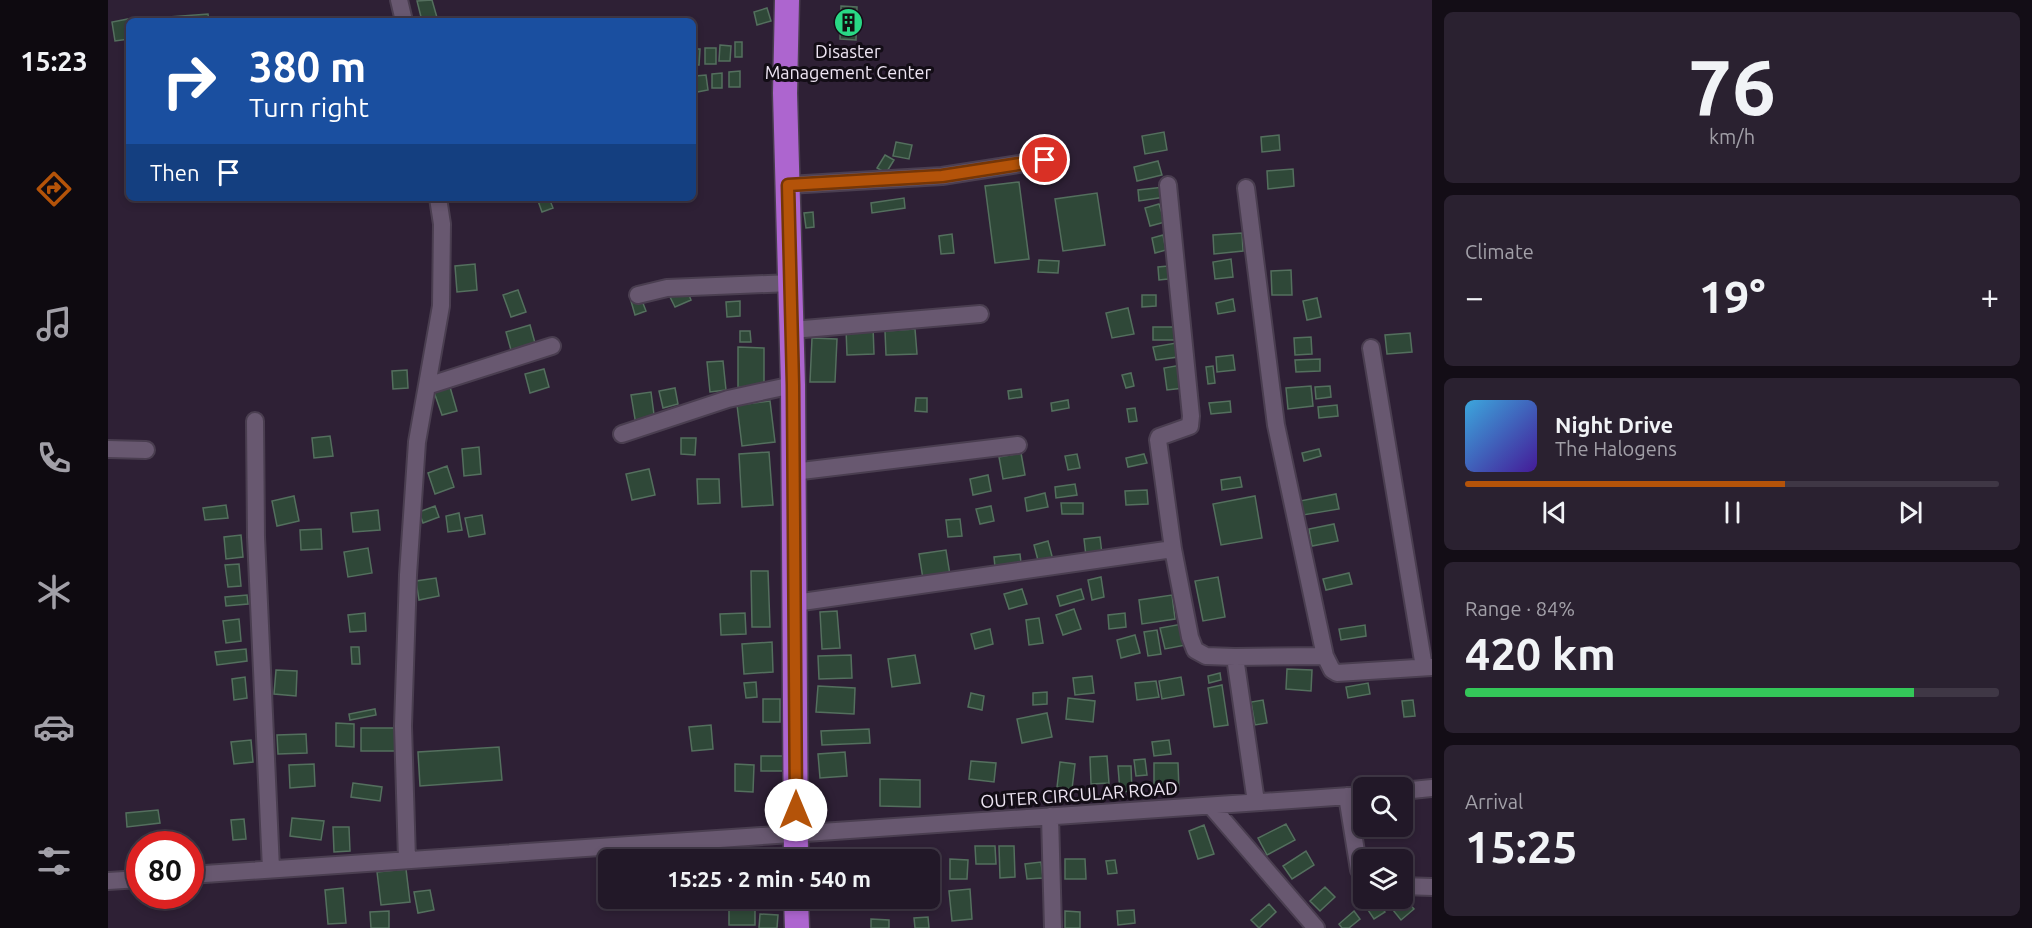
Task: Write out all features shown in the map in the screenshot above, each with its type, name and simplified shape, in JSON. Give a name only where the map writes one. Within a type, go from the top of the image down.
[{"type":"highway","points":[[787,0],[785,93],[793,385],[796,849]]},
{"type":"highway","points":[[796,909],[797,928]]},
{"type":"street","points":[[399,0],[403,18]]},
{"type":"street","points":[[788,185],[942,176],[1045,160]]},
{"type":"street","points":[[1168,185],[1191,417],[1190,426],[1159,437],[1158,440],[1173,549],[1190,637],[1195,650],[1206,656],[1325,657]]},
{"type":"street","points":[[1246,188],[1276,425],[1325,657],[1332,670],[1337,673],[1428,667],[1371,348]]},
{"type":"street","points":[[407,860],[404,726],[408,575],[417,442],[441,306],[442,224],[438,201]]},
{"type":"street","points":[[638,295],[667,288],[791,283]]},
{"type":"street","points":[[792,330],[980,314]]},
{"type":"street","points":[[427,386],[552,346]]},
{"type":"street","points":[[622,434],[728,399],[793,385]]},
{"type":"street","points":[[255,421],[256,537],[271,869]]},
{"type":"street","points":[[793,472],[1018,445]]},
{"type":"street","points":[[108,449],[146,450]]},
{"type":"street","points":[[795,603],[1173,549]]},
{"type":"street","points":[[1235,657],[1256,802]]},
{"type":"street","points":[[1413,790],[1432,788]]},
{"type":"street","name":"OUTER CIRCULAR ROAD","points":[[204,874],[1353,795]]},
{"type":"street","points":[[1211,806],[1316,928]]},
{"type":"street","points":[[1050,816],[1053,928]]},
{"type":"street","points":[[108,881],[126,880]]},
{"type":"street","points":[[1413,886],[1432,886]]},
{"type":"building","points":[[432,0],[437,18],[421,18],[417,1]]},
{"type":"building","name":"Disaster Management Center","points":[[841,6],[857,7],[856,40],[840,39]]},
{"type":"building","points":[[767,8],[771,21],[757,25],[754,12]]},
{"type":"building","points":[[208,14],[209,18],[169,18]]},
{"type":"building","points":[[126,19],[126,39],[115,41],[112,22]]},
{"type":"building","points":[[735,42],[742,42],[742,57],[735,57]]},
{"type":"building","points":[[720,45],[731,46],[730,61],[719,61]]},
{"type":"building","points":[[705,48],[716,48],[716,64],[705,64]]},
{"type":"building","points":[[696,49],[700,49],[699,65],[696,65]]},
{"type":"building","points":[[740,71],[740,87],[729,87],[729,72]]},
{"type":"building","points":[[722,73],[722,88],[712,88],[712,74]]},
{"type":"building","points":[[706,75],[708,90],[697,92],[696,76]]},
{"type":"building","points":[[1164,132],[1167,150],[1145,154],[1142,136]]},
{"type":"building","points":[[1279,135],[1280,150],[1262,152],[1261,137]]},
{"type":"building","points":[[896,142],[912,145],[909,159],[893,156]]},
{"type":"building","points":[[885,155],[894,160],[886,173],[877,168]]},
{"type":"building","points":[[1158,161],[1162,175],[1137,181],[1134,167]]},
{"type":"building","points":[[1293,169],[1294,186],[1268,189],[1267,171]]},
{"type":"building","points":[[1019,182],[1029,259],[995,263],[985,186]]},
{"type":"building","points":[[1164,187],[1165,197],[1139,201],[1138,190]]},
{"type":"building","points":[[1097,193],[1105,245],[1063,251],[1055,199]]},
{"type":"building","points":[[904,198],[905,208],[872,213],[871,203]]},
{"type":"building","points":[[538,201],[550,201],[553,208],[542,212]]},
{"type":"building","points":[[1159,204],[1165,222],[1150,226],[1145,208]]},
{"type":"building","points":[[813,212],[814,227],[806,228],[804,213]]},
{"type":"building","points":[[1242,233],[1243,251],[1214,254],[1213,235]]},
{"type":"building","points":[[952,234],[954,253],[941,254],[939,236]]},
{"type":"building","points":[[1163,235],[1166,250],[1155,253],[1152,238]]},
{"type":"building","points":[[1231,259],[1233,277],[1215,279],[1213,262]]},
{"type":"building","points":[[1039,260],[1059,261],[1058,273],[1038,272]]},
{"type":"building","points":[[475,264],[477,290],[457,292],[455,266]]},
{"type":"building","points":[[1168,266],[1168,279],[1159,280],[1158,267]]},
{"type":"building","points":[[1291,270],[1292,295],[1272,295],[1271,271]]},
{"type":"building","points":[[518,290],[526,312],[511,317],[503,295]]},
{"type":"building","points":[[687,290],[691,300],[675,307],[670,297]]},
{"type":"building","points":[[1142,295],[1156,295],[1156,306],[1142,307]]},
{"type":"building","points":[[641,298],[646,311],[635,315],[631,301]]},
{"type":"building","points":[[1317,298],[1321,317],[1307,320],[1303,301]]},
{"type":"building","points":[[1233,299],[1235,311],[1218,314],[1216,303]]},
{"type":"building","points":[[740,301],[740,316],[727,317],[726,302]]},
{"type":"building","points":[[1128,308],[1134,334],[1112,338],[1106,313]]},
{"type":"building","points":[[530,325],[535,343],[511,350],[506,332]]},
{"type":"building","points":[[873,326],[874,354],[847,355],[846,328]]},
{"type":"building","points":[[1153,327],[1175,327],[1175,340],[1153,340]]},
{"type":"building","points":[[915,329],[917,354],[886,355],[885,331]]},
{"type":"building","points":[[740,331],[750,331],[751,342],[740,342]]},
{"type":"building","points":[[1410,333],[1412,352],[1387,354],[1385,335]]},
{"type":"building","points":[[1311,337],[1312,354],[1295,355],[1294,338]]},
{"type":"building","points":[[812,338],[837,339],[835,382],[810,382]]},
{"type":"building","points":[[1176,343],[1178,357],[1156,360],[1153,347]]},
{"type":"building","points":[[738,347],[764,348],[764,388],[738,387]]},
{"type":"building","points":[[1233,355],[1235,370],[1217,372],[1216,357]]},
{"type":"building","points":[[1320,359],[1320,371],[1296,372],[1295,360]]},
{"type":"building","points":[[723,361],[726,390],[710,392],[707,362]]},
{"type":"building","points":[[1181,365],[1184,388],[1167,390],[1164,368]]},
{"type":"building","points":[[1213,366],[1215,383],[1208,384],[1206,367]]},
{"type":"building","points":[[544,369],[549,387],[530,393],[525,374]]},
{"type":"building","points":[[407,370],[408,388],[393,389],[392,371]]},
{"type":"building","points":[[1131,373],[1134,386],[1126,388],[1122,375]]},
{"type":"building","points":[[1311,386],[1313,406],[1288,409],[1286,388]]},
{"type":"building","points":[[1330,386],[1331,397],[1316,399],[1315,387]]},
{"type":"building","points":[[450,387],[457,411],[442,415],[434,392]]},
{"type":"building","points":[[675,388],[678,404],[663,408],[659,391]]},
{"type":"building","points":[[1021,389],[1022,397],[1009,399],[1008,391]]},
{"type":"building","points":[[651,392],[655,422],[636,425],[631,395]]},
{"type":"building","points":[[916,398],[927,398],[927,412],[915,411]]},
{"type":"building","points":[[1068,400],[1069,408],[1052,411],[1051,403]]},
{"type":"building","points":[[770,401],[775,442],[742,446],[737,405]]},
{"type":"building","points":[[1230,401],[1231,412],[1211,414],[1209,403]]},
{"type":"building","points":[[1337,405],[1338,416],[1319,418],[1318,407]]},
{"type":"building","points":[[1135,408],[1137,421],[1129,422],[1127,409]]},
{"type":"building","points":[[330,436],[333,456],[314,458],[312,438]]},
{"type":"building","points":[[681,438],[696,438],[695,455],[681,454]]},
{"type":"building","points":[[479,447],[481,474],[464,476],[462,449]]},
{"type":"building","points":[[1319,449],[1321,456],[1304,461],[1302,453]]},
{"type":"building","points":[[769,452],[773,505],[742,507],[739,454]]},
{"type":"building","points":[[1021,453],[1025,475],[1003,479],[999,457]]},
{"type":"building","points":[[1077,454],[1080,468],[1068,470],[1065,456]]},
{"type":"building","points":[[1144,454],[1147,463],[1128,467],[1126,458]]},
{"type":"building","points":[[447,466],[454,487],[435,494],[428,473]]},
{"type":"building","points":[[649,469],[655,495],[632,500],[626,474]]},
{"type":"building","points":[[988,475],[991,491],[973,495],[970,479]]},
{"type":"building","points":[[1240,477],[1242,487],[1222,490],[1221,480]]},
{"type":"building","points":[[697,479],[719,479],[720,503],[698,504]]},
{"type":"building","points":[[1075,484],[1077,495],[1056,498],[1055,487]]},
{"type":"building","points":[[1147,490],[1148,504],[1126,505],[1125,491]]},
{"type":"building","points":[[1045,493],[1048,507],[1027,511],[1025,498]]},
{"type":"building","points":[[1336,494],[1339,509],[1303,515],[1300,501]]},
{"type":"building","points":[[294,496],[299,521],[277,526],[272,501]]},
{"type":"building","points":[[1255,496],[1262,538],[1221,545],[1213,504]]},
{"type":"building","points":[[1061,503],[1083,503],[1083,514],[1062,514]]},
{"type":"building","points":[[226,505],[228,518],[205,520],[203,508]]},
{"type":"building","points":[[435,506],[439,517],[423,523],[419,512]]},
{"type":"building","points":[[991,506],[994,521],[980,524],[976,509]]},
{"type":"building","points":[[378,510],[380,530],[353,532],[351,513]]},
{"type":"building","points":[[459,513],[462,530],[448,532],[446,516]]},
{"type":"building","points":[[482,515],[485,534],[469,537],[465,518]]},
{"type":"building","points":[[960,519],[962,536],[948,537],[946,520]]},
{"type":"building","points":[[1334,524],[1338,541],[1312,546],[1309,529]]},
{"type":"building","points":[[321,529],[322,549],[301,550],[300,530]]},
{"type":"building","points":[[241,535],[243,557],[226,559],[224,537]]},
{"type":"building","points":[[1100,537],[1102,554],[1086,556],[1084,539]]},
{"type":"building","points":[[1048,541],[1053,560],[1039,564],[1034,545]]},
{"type":"building","points":[[368,548],[372,573],[348,577],[344,552]]},
{"type":"building","points":[[946,550],[950,575],[923,579],[919,554]]},
{"type":"building","points":[[1020,554],[1021,563],[995,567],[994,557]]},
{"type":"building","points":[[239,564],[241,586],[228,587],[225,565]]},
{"type":"building","points":[[751,571],[768,571],[770,627],[752,627]]},
{"type":"building","points":[[1349,573],[1352,584],[1326,590],[1323,579]]},
{"type":"building","points":[[1101,577],[1104,597],[1092,600],[1088,580]]},
{"type":"building","points":[[1218,577],[1225,617],[1203,621],[1195,581]]},
{"type":"building","points":[[436,578],[439,596],[419,600],[416,581]]},
{"type":"building","points":[[1022,589],[1027,604],[1009,609],[1004,594]]},
{"type":"building","points":[[1081,589],[1084,599],[1060,606],[1057,596]]},
{"type":"building","points":[[247,595],[248,604],[226,606],[225,597]]},
{"type":"building","points":[[1172,595],[1175,619],[1142,624],[1139,600]]},
{"type":"building","points":[[1074,609],[1081,629],[1063,635],[1056,615]]},
{"type":"building","points":[[837,611],[840,648],[822,649],[820,612]]},
{"type":"building","points":[[365,613],[366,631],[350,632],[348,615]]},
{"type":"building","points":[[745,613],[746,634],[721,635],[720,614]]},
{"type":"building","points":[[1125,613],[1126,627],[1109,629],[1108,615]]},
{"type":"building","points":[[1039,618],[1043,643],[1029,645],[1026,620]]},
{"type":"building","points":[[239,619],[241,641],[226,643],[223,621]]},
{"type":"building","points":[[1182,624],[1186,645],[1165,649],[1160,628]]},
{"type":"building","points":[[1365,625],[1366,636],[1341,640],[1339,629]]},
{"type":"building","points":[[990,629],[993,644],[975,649],[971,634]]},
{"type":"building","points":[[1157,630],[1161,654],[1148,656],[1144,632]]},
{"type":"building","points":[[1135,635],[1140,653],[1121,658],[1117,640]]},
{"type":"building","points":[[772,642],[773,672],[744,674],[742,644]]},
{"type":"building","points":[[351,647],[359,647],[360,664],[352,664]]},
{"type":"building","points":[[246,649],[247,661],[217,665],[215,652]]},
{"type":"building","points":[[851,655],[852,678],[819,679],[818,656]]},
{"type":"building","points":[[915,655],[920,683],[892,687],[888,659]]},
{"type":"building","points":[[1287,669],[1312,670],[1311,691],[1286,689]]},
{"type":"building","points":[[276,670],[297,671],[296,696],[274,694]]},
{"type":"building","points":[[1220,673],[1221,680],[1209,683],[1208,676]]},
{"type":"building","points":[[1092,676],[1094,693],[1075,695],[1073,678]]},
{"type":"building","points":[[245,677],[247,698],[234,700],[232,679]]},
{"type":"building","points":[[1181,677],[1184,695],[1162,699],[1159,681]]},
{"type":"building","points":[[1156,681],[1159,697],[1137,700],[1135,683]]},
{"type":"building","points":[[756,682],[757,697],[746,698],[744,683]]},
{"type":"building","points":[[1368,683],[1370,694],[1348,698],[1346,687]]},
{"type":"building","points":[[1222,685],[1228,725],[1214,727],[1208,688]]},
{"type":"building","points":[[818,686],[855,688],[854,714],[816,712]]},
{"type":"building","points":[[1047,692],[1047,704],[1033,705],[1033,693]]},
{"type":"building","points":[[971,693],[984,696],[982,710],[968,707]]},
{"type":"building","points":[[1068,698],[1095,701],[1093,722],[1066,719]]},
{"type":"building","points":[[763,699],[780,699],[780,722],[763,722]]},
{"type":"building","points":[[1263,700],[1267,723],[1255,725],[1251,702]]},
{"type":"building","points":[[1413,700],[1415,716],[1404,717],[1402,701]]},
{"type":"building","points":[[375,709],[376,715],[350,720],[349,714]]},
{"type":"building","points":[[1047,713],[1052,737],[1022,743],[1017,719]]},
{"type":"building","points":[[336,723],[354,724],[354,747],[336,746]]},
{"type":"building","points":[[711,725],[713,749],[692,751],[689,727]]},
{"type":"building","points":[[361,728],[396,728],[396,751],[361,751]]},
{"type":"building","points":[[869,729],[870,743],[822,745],[821,731]]},
{"type":"building","points":[[306,734],[307,753],[278,754],[277,735]]},
{"type":"building","points":[[251,740],[253,762],[234,764],[231,742]]},
{"type":"building","points":[[1169,740],[1171,754],[1154,756],[1152,742]]},
{"type":"building","points":[[499,747],[502,780],[420,786],[418,752]]},
{"type":"building","points":[[845,752],[847,776],[820,778],[818,754]]},
{"type":"building","points":[[761,756],[787,756],[787,771],[761,771]]},
{"type":"building","points":[[1107,756],[1109,783],[1091,784],[1090,757]]},
{"type":"building","points":[[1145,759],[1147,775],[1136,776],[1134,760]]},
{"type":"building","points":[[971,761],[996,763],[994,782],[969,779]]},
{"type":"building","points":[[1060,762],[1075,764],[1072,789],[1057,787]]},
{"type":"building","points":[[1154,763],[1178,763],[1179,790],[1154,791]]},
{"type":"building","points":[[314,764],[315,786],[290,788],[289,765]]},
{"type":"building","points":[[735,764],[754,765],[753,792],[735,791]]},
{"type":"building","points":[[1118,766],[1131,766],[1132,791],[1120,792]]},
{"type":"building","points":[[880,779],[920,780],[920,807],[880,806]]},
{"type":"building","points":[[353,783],[382,787],[380,801],[351,797]]},
{"type":"building","points":[[158,810],[160,823],[127,827],[126,813]]},
{"type":"building","points":[[292,818],[324,821],[321,840],[290,836]]},
{"type":"building","points":[[244,819],[246,839],[233,840],[231,820]]},
{"type":"building","points":[[1286,824],[1295,840],[1267,855],[1258,838]]},
{"type":"building","points":[[1204,825],[1214,854],[1198,859],[1189,831]]},
{"type":"building","points":[[333,827],[349,827],[350,851],[334,852]]},
{"type":"building","points":[[975,846],[995,846],[996,864],[976,864]]},
{"type":"building","points":[[999,846],[1014,846],[1015,877],[1000,878]]},
{"type":"building","points":[[1306,851],[1314,865],[1292,879],[1283,866]]},
{"type":"building","points":[[950,859],[968,860],[967,879],[950,879]]},
{"type":"building","points":[[1065,859],[1085,859],[1086,879],[1065,879]]},
{"type":"building","points":[[1115,860],[1117,873],[1108,874],[1106,861]]},
{"type":"building","points":[[1041,862],[1043,878],[1027,879],[1025,864]]},
{"type":"building","points":[[406,869],[410,902],[381,905],[377,872]]},
{"type":"building","points":[[1325,887],[1335,897],[1320,911],[1310,901]]},
{"type":"building","points":[[343,888],[346,923],[328,924],[325,890]]},
{"type":"building","points":[[970,889],[972,919],[952,921],[949,891]]},
{"type":"building","points":[[430,890],[434,910],[418,913],[414,892]]},
{"type":"building","points":[[1269,904],[1276,912],[1259,928],[1251,920]]},
{"type":"building","points":[[1413,908],[1414,909],[1401,920],[1393,910]]},
{"type":"building","points":[[729,909],[755,909],[755,925],[729,925]]},
{"type":"building","points":[[1367,909],[1383,909],[1385,912],[1374,919]]},
{"type":"building","points":[[1134,910],[1135,923],[1118,925],[1117,911]]},
{"type":"building","points":[[389,911],[389,928],[371,928],[370,912]]},
{"type":"building","points":[[1065,911],[1080,912],[1080,928],[1065,928]]},
{"type":"building","points":[[1354,911],[1360,919],[1349,928],[1342,928],[1339,924]]},
{"type":"building","points":[[760,914],[778,915],[777,928],[759,928]]},
{"type":"building","points":[[928,917],[929,928],[915,928],[914,918]]},
{"type":"building","points":[[871,919],[889,920],[889,928],[871,928]]},
{"type":"place","name":"Disaster Management Center","points":[[848,23]]},
{"type":"route","points":[[796,810],[793,385],[788,185],[942,176],[1045,160]]}]
